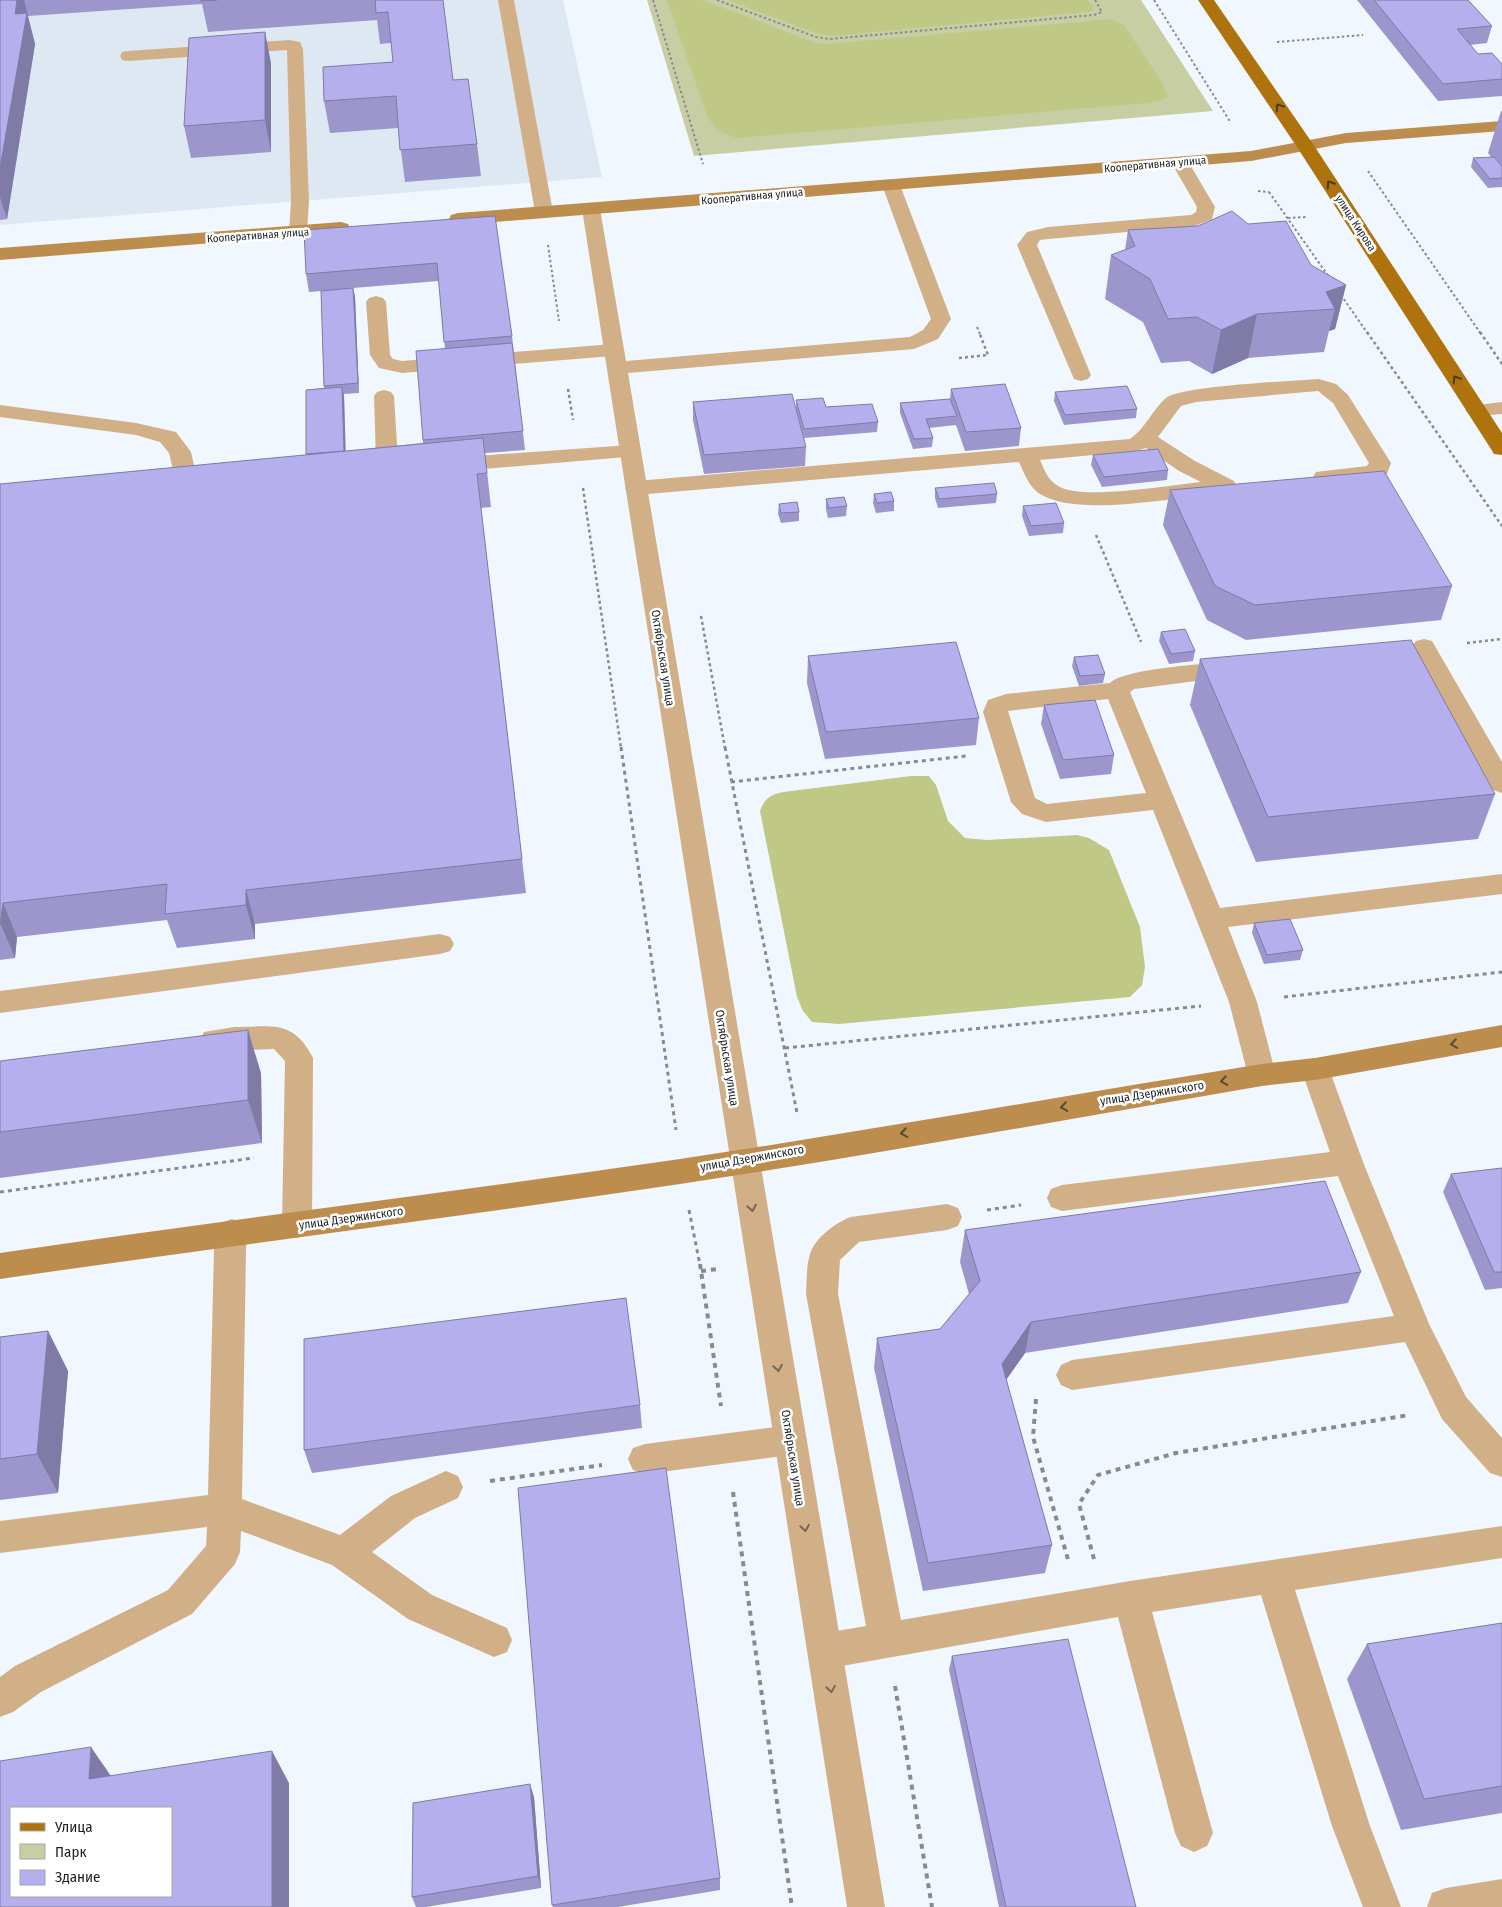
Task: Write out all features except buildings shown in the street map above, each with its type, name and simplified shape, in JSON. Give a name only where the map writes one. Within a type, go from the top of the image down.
[{"type":"main road","name":"улица Кирова","points":[[1206,0],[1306,147],[1502,449]]},
{"type":"main road","name":"Кооперативная улица","points":[[436,221],[1251,156],[1346,138],[1502,126]]},
{"type":"main road","name":"Кооперативная улица","points":[[0,254],[358,227]]},
{"type":"main road","name":"улица Дзержинского","points":[[0,1266],[232,1232],[297,1225],[682,1171],[1262,1075],[1315,1069],[1502,1036]]},
{"type":"street","points":[[506,0],[544,212]]},
{"type":"street","points":[[128,56],[294,46],[299,173],[298,232]]},
{"type":"street","points":[[1081,375],[1027,245],[1034,236],[1048,233],[1196,220],[1205,215],[1206,207],[1180,162]]},
{"type":"street","points":[[376,302],[380,355],[386,364],[402,367],[563,354],[615,359],[914,343],[930,336],[937,329],[941,319],[892,185]]},
{"type":"street","name":"Октябрьская улица","points":[[591,209],[743,1160],[866,1907]]},
{"type":"street","points":[[636,488],[1136,445],[1146,438],[1174,402],[1196,396],[1319,385],[1329,388],[1341,399],[1380,463],[1379,469],[1371,472],[1304,478]]},
{"type":"street","points":[[384,396],[387,461],[391,468],[397,470],[630,451]]},
{"type":"street","points":[[1476,410],[1502,408]]},
{"type":"street","points":[[0,411],[136,429],[168,437],[180,452],[188,490]]},
{"type":"street","points":[[1027,455],[1043,487],[1061,496],[1082,499],[1236,485],[1187,466],[1146,438]]},
{"type":"street","points":[[1424,647],[1502,784]]},
{"type":"street","points":[[1162,800],[1046,812],[1031,808],[1024,802],[995,712],[997,706],[1006,702],[1117,690],[1123,684],[1155,677],[1254,667]]},
{"type":"street","points":[[1117,690],[1243,1002],[1262,1075]]},
{"type":"street","points":[[1211,919],[1502,884]]},
{"type":"street","points":[[0,1002],[440,944]]},
{"type":"street","points":[[185,1044],[234,1038],[281,1038],[299,1058],[297,1225]]},
{"type":"street","points":[[1315,1069],[1348,1162],[1414,1327],[1454,1408],[1502,1462]]},
{"type":"street","points":[[1062,1198],[1348,1162]]},
{"type":"street","points":[[888,1641],[822,1294],[826,1255],[851,1230],[947,1217]]},
{"type":"street","points":[[0,1699],[28,1679],[180,1602],[223,1552],[232,1232]]},
{"type":"street","points":[[1072,1374],[1414,1327]]},
{"type":"street","points":[[645,1459],[790,1440]]},
{"type":"street","points":[[344,1553],[403,1507],[446,1487]]},
{"type":"street","points":[[0,1537],[225,1509],[344,1553],[420,1607],[494,1640]]},
{"type":"street","points":[[825,1651],[1105,1602],[1502,1542]]},
{"type":"street","points":[[1273,1578],[1351,1826],[1382,1907]]},
{"type":"street","points":[[1105,1602],[1194,1833]]},
{"type":"street","points":[[1446,1907],[1502,1898]]},
{"type":"path","points":[[653,0],[705,170],[717,199]]},
{"type":"path","points":[[717,0],[816,37],[830,39],[1094,15],[1102,12],[1095,0]]},
{"type":"path","points":[[1154,0],[1251,156],[1269,192],[1333,283]]},
{"type":"path","points":[[1276,42],[1363,35]]},
{"type":"path","points":[[548,239],[563,354],[682,1171],[701,1271],[792,1907]]},
{"type":"path","points":[[1338,291],[1502,526]]},
{"type":"path","points":[[1082,499],[1155,677]]},
{"type":"path","points":[[731,782],[1008,752]]},
{"type":"path","points":[[785,1048],[1243,1002],[1502,972]]},
{"type":"path","points":[[0,1192],[299,1152]]},
{"type":"path","points":[[947,1217],[1062,1198]]},
{"type":"path","points":[[1072,1374],[1036,1394],[1033,1437],[1105,1602]]},
{"type":"path","points":[[1105,1602],[1079,1504],[1098,1475],[1176,1453],[1454,1408]]},
{"type":"path","points":[[446,1487],[645,1459]]},
{"type":"path","points":[[888,1641],[932,1907]]},
{"type":"shaded area","points":[[0,0],[563,0],[602,177],[0,225]]},
{"type":"green space","points":[[647,0],[1141,0],[1213,111],[694,156]]},
{"type":"green space","points":[[667,0],[702,0],[817,43],[826,44],[1112,19],[1124,25],[1163,84],[1168,97],[1148,103],[738,138],[720,130],[707,116]]},
{"type":"green space","points":[[727,0],[1088,0],[1093,7],[1092,11],[1088,12],[834,36],[818,34]]},
{"type":"green space","points":[[911,776],[929,776],[936,785],[948,821],[965,838],[987,840],[1077,835],[1089,838],[1109,850],[1140,927],[1145,967],[1142,985],[1130,997],[839,1024],[812,1022],[803,1011],[797,997],[760,811],[768,798],[783,792]]}]
